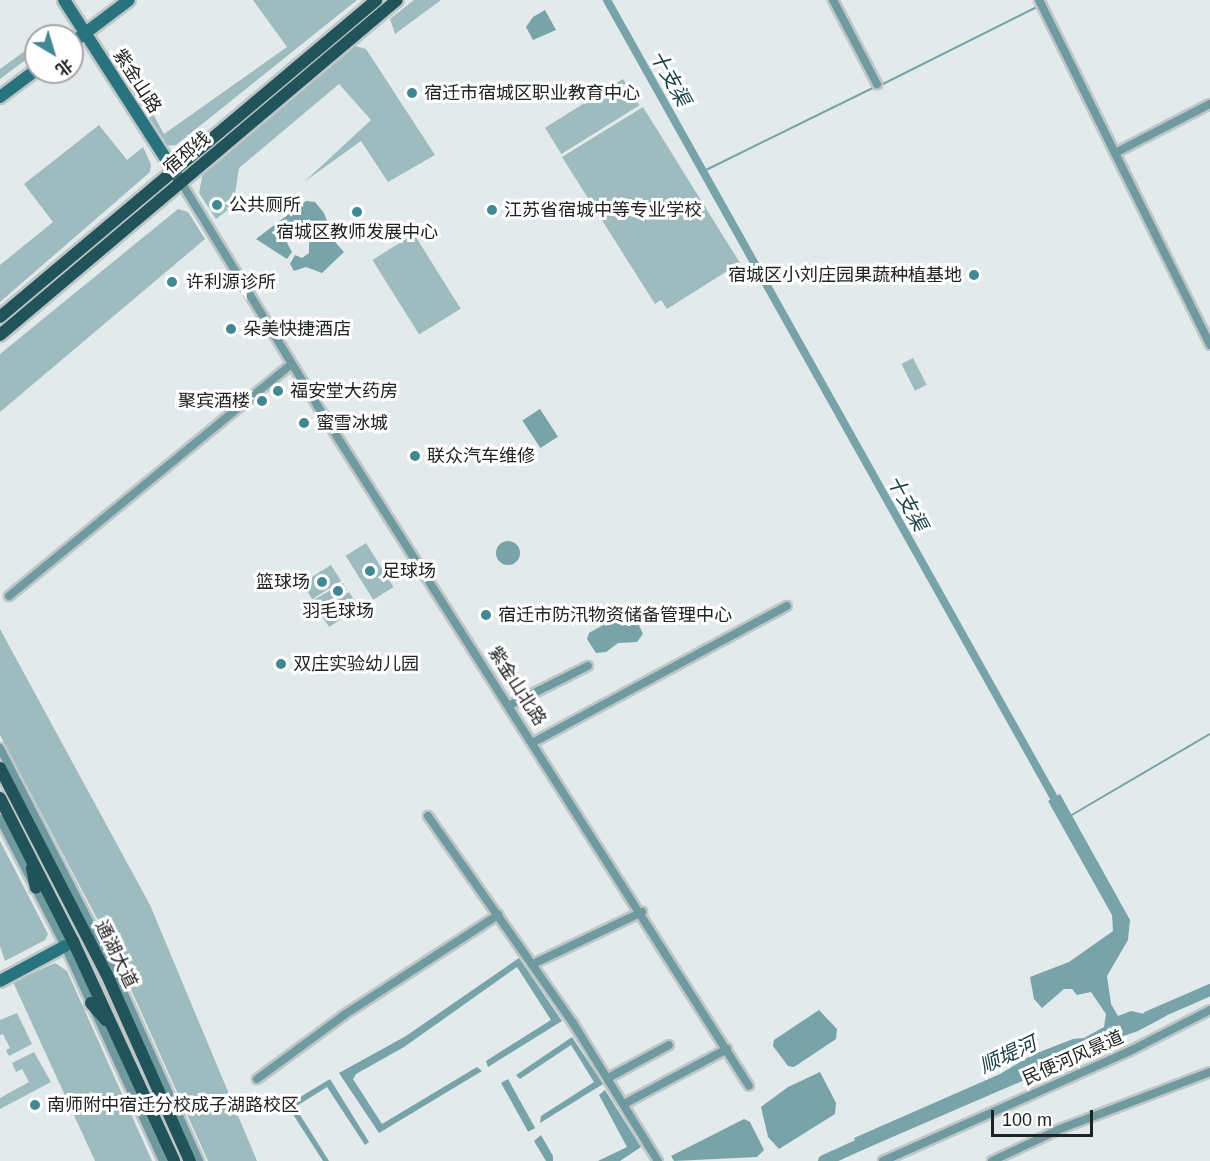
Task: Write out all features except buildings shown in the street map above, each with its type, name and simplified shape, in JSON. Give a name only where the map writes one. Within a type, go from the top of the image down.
[{"type":"main road","name":"宿邳线","points":[[0,317],[376,0]]},
{"type":"main road","name":"宿邳线","points":[[0,335],[397,0]]},
{"type":"main road","name":"通湖大道","points":[[0,768],[107,975],[190,1161]]},
{"type":"main road","name":"通湖大道","points":[[0,798],[116,1032],[174,1161]]},
{"type":"main road","points":[[30,855],[36,888]]},
{"type":"main road","points":[[91,1003],[116,1032]]},
{"type":"street","name":"紫金山路","points":[[64,0],[181,182]]},
{"type":"street","points":[[85,33],[129,0]]},
{"type":"street","points":[[833,0],[877,84]]},
{"type":"street","points":[[1039,0],[1118,152],[1210,345]]},
{"type":"street","points":[[0,97],[24,79]]},
{"type":"street","points":[[1118,152],[1210,104]]},
{"type":"street","name":"紫金山北路","points":[[181,182],[291,364],[642,912],[749,1086]]},
{"type":"street","points":[[9,596],[291,364]]},
{"type":"street","points":[[534,742],[787,606]]},
{"type":"street","points":[[510,705],[588,666]]},
{"type":"street","points":[[0,748],[107,956],[199,1161]]},
{"type":"street","points":[[428,816],[533,964],[608,1078],[658,1161]]},
{"type":"street","points":[[0,819],[63,943],[163,1161]]},
{"type":"street","points":[[533,964],[642,912]]},
{"type":"street","points":[[256,1078],[344,1015],[498,915]]},
{"type":"street","points":[[0,972],[63,943]]},
{"type":"street","points":[[0,981],[63,943]]},
{"type":"street","name":"民便河风景道","points":[[883,1161],[1130,1051],[1210,1010]]},
{"type":"street","points":[[608,1078],[669,1045]]},
{"type":"street","points":[[624,1104],[727,1049]]},
{"type":"street","points":[[992,1161],[1060,1129],[1210,1072]]},
{"type":"shaded area","points":[[253,0],[357,0],[176,145],[164,146],[145,118],[144,108],[148,105],[164,134],[287,47]]},
{"type":"shaded area","points":[[414,0],[441,0],[395,34],[390,19]]},
{"type":"shaded area","points":[[545,10],[556,30],[533,40],[526,27],[533,17]]},
{"type":"shaded area","points":[[355,46],[366,49],[435,155],[388,182],[361,141],[304,182],[371,120],[339,84],[239,168],[233,206],[216,219],[199,193],[203,173]]},
{"type":"shaded area","points":[[24,52],[24,61],[0,79],[0,69]]},
{"type":"shaded area","points":[[623,79],[639,105],[561,154],[545,128]]},
{"type":"shaded area","points":[[643,107],[740,263],[667,309],[661,300],[655,304],[562,157]]},
{"type":"shaded area","points":[[99,125],[127,160],[143,147],[151,164],[150,172],[0,302],[0,265],[53,222],[24,184]]},
{"type":"shaded area","points":[[306,201],[315,202],[324,213],[335,242],[344,252],[322,273],[306,267],[294,271],[290,264],[295,255],[302,258],[309,253],[309,243],[317,236],[310,225],[303,224],[289,233],[286,241],[292,252],[287,259],[256,239]]},
{"type":"shaded area","points":[[178,209],[188,212],[205,239],[0,412],[0,354]]},
{"type":"shaded area","points":[[414,234],[461,309],[419,335],[372,260]]},
{"type":"shaded area","points":[[913,358],[927,385],[915,391],[901,364]]},
{"type":"shaded area","points":[[540,409],[558,437],[540,448],[522,420]]},
{"type":"shaded area","points":[[508,541],[516,545],[520,553],[516,561],[508,565],[500,561],[496,553],[500,545]]},
{"type":"shaded area","name":"足球场","points":[[366,543],[394,587],[373,600],[346,556]]},
{"type":"shaded area","name":"篮球场","points":[[331,565],[341,581],[312,599],[302,583]]},
{"type":"shaded area","points":[[343,583],[347,590],[318,606],[314,600]]},
{"type":"shaded area","points":[[349,592],[359,607],[329,627],[319,612]]},
{"type":"shaded area","points":[[626,612],[634,614],[643,634],[637,642],[618,643],[606,652],[596,653],[587,639],[589,633]]},
{"type":"shaded area","points":[[0,629],[150,905],[257,1161],[208,1161],[112,947],[0,735]]},
{"type":"shaded area","points":[[1060,794],[1130,920],[1128,940],[1107,976],[1111,1004],[1118,1016],[1131,1011],[1149,1015],[1162,1009],[1166,1016],[1138,1031],[1112,1040],[1105,1038],[1043,1072],[860,1151],[854,1138],[1000,1074],[1032,1055],[1073,1039],[1084,1038],[1104,1027],[1106,1014],[1091,992],[1077,995],[1072,989],[1064,989],[1042,1008],[1034,999],[1030,977],[1069,962],[1113,931],[1112,915],[1048,801]]},
{"type":"shaded area","points":[[0,841],[48,934],[45,940],[5,961],[0,946]]},
{"type":"shaded area","points":[[519,958],[562,1021],[488,1067],[486,1061],[551,1020],[517,967],[404,1047],[356,1074],[353,1079],[382,1124],[477,1067],[482,1071],[379,1133],[339,1073],[406,1036]]},
{"type":"shaded area","points":[[55,963],[67,971],[152,1161],[95,1161],[13,982]]},
{"type":"shaded area","points":[[819,1010],[837,1029],[836,1039],[794,1067],[788,1066],[773,1046],[774,1040]]},
{"type":"shaded area","points":[[17,1013],[32,1044],[9,1056],[6,1050],[10,1048],[3,1034],[0,1035],[0,1020]]},
{"type":"shaded area","points":[[572,1037],[603,1084],[540,1123],[541,1116],[594,1082],[571,1045],[520,1079],[516,1075]]},
{"type":"shaded area","points":[[34,1052],[51,1082],[0,1109],[0,1098],[29,1082],[22,1069],[16,1072],[12,1063]]},
{"type":"shaded area","points":[[820,1072],[836,1103],[835,1114],[779,1149],[768,1137],[761,1107],[788,1087]]},
{"type":"shaded area","points":[[330,1079],[369,1142],[365,1145],[327,1087],[295,1107],[329,1161],[323,1161],[287,1105]]},
{"type":"shaded area","points":[[508,1079],[535,1128],[528,1132],[501,1083]]},
{"type":"shaded area","points":[[605,1090],[641,1147],[620,1161],[598,1161],[627,1147],[599,1095]]},
{"type":"shaded area","points":[[744,1119],[750,1122],[764,1150],[757,1157],[674,1161],[671,1156]]},
{"type":"shaded area","points":[[541,1135],[553,1156],[553,1161],[546,1161],[534,1141]]},
{"type":"waterway","name":"十支渠","points":[[607,0],[1058,805]]},
{"type":"waterway","points":[[1045,0],[1118,149]]},
{"type":"waterway","points":[[883,84],[1037,7]]},
{"type":"waterway","points":[[704,171],[873,88]]},
{"type":"waterway","points":[[1121,154],[1210,334]]},
{"type":"waterway","points":[[1070,816],[1210,734]]},
{"type":"waterway","name":"顺堤河","points":[[1148,1017],[1210,990]]},
{"type":"waterway","name":"顺堤河","points":[[824,1161],[872,1139]]},
{"type":"place","name":"宿迁市宿城区职业教育中心","points":[[412,93]]},
{"type":"place","name":"公共厕所","points":[[217,205]]},
{"type":"place","name":"江苏省宿城中等专业学校","points":[[492,210]]},
{"type":"place","name":"宿城区教师发展中心","points":[[357,212]]},
{"type":"place","name":"宿城区小刘庄园果蔬种植基地","points":[[974,275]]},
{"type":"place","name":"许利源诊所","points":[[172,282]]},
{"type":"place","name":"朵美快捷酒店","points":[[231,329]]},
{"type":"place","name":"福安堂大药房","points":[[278,391]]},
{"type":"place","name":"聚宾酒楼","points":[[262,401]]},
{"type":"place","name":"蜜雪冰城","points":[[304,423]]},
{"type":"place","name":"联众汽车维修","points":[[415,456]]},
{"type":"place","name":"足球场","points":[[370,571]]},
{"type":"place","name":"篮球场","points":[[322,582]]},
{"type":"place","name":"羽毛球场","points":[[338,591]]},
{"type":"place","name":"宿迁市防汛物资储备管理中心","points":[[486,615]]},
{"type":"place","name":"双庄实验幼儿园","points":[[281,664]]},
{"type":"place","name":"南师附中宿迁分校成子湖路校区","points":[[35,1105]]}]
